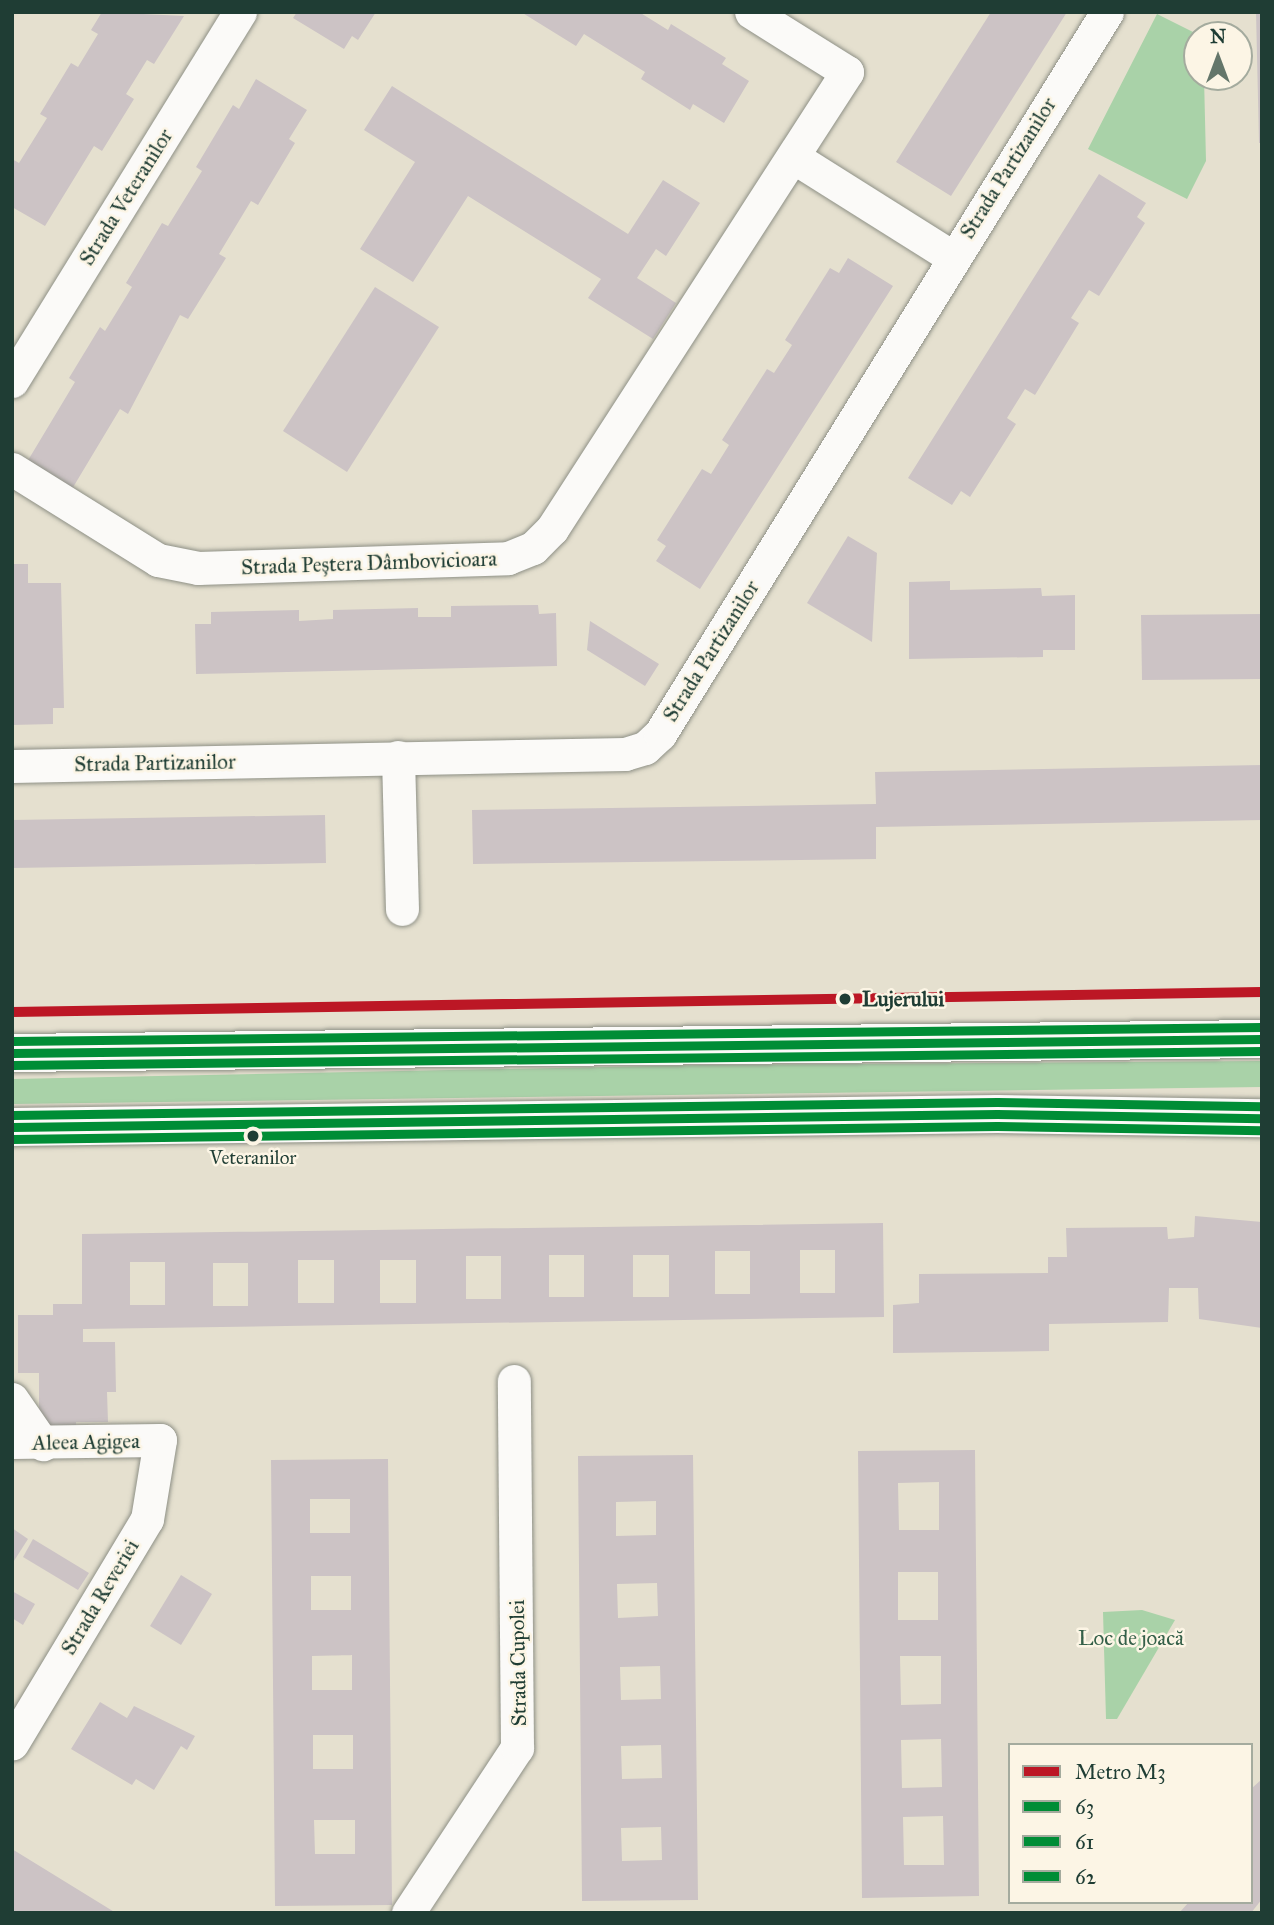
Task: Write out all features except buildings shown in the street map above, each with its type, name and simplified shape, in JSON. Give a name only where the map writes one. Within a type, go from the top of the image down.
[{"type":"main road","points":[[12,1054],[1262,1039]]},
{"type":"main road","points":[[12,1127],[997,1114],[1262,1118]]},
{"type":"street","name":"Strada Veteranilor","points":[[13,378],[240,12]]},
{"type":"street","name":"Strada Partizanilor","points":[[12,766],[625,754],[645,748],[660,734],[952,257],[1107,12]]},
{"type":"street","name":"Strada Peștera Dâmbovicioara","points":[[12,469],[158,560],[198,568],[508,558],[533,548],[552,529],[770,196],[847,72],[753,13]]},
{"type":"street","points":[[794,158],[952,257]]},
{"type":"street","points":[[398,757],[402,909]]},
{"type":"street","name":"Strada Cupolei","points":[[408,1913],[509,1762],[520,1734],[514,1381]]},
{"type":"street","points":[[12,1399],[28,1443]]},
{"type":"street","name":"Aleea Agigea","points":[[28,1443],[160,1440]]},
{"type":"street","name":"Strada Reveriei","points":[[12,1744],[147,1519],[160,1440]]},
{"type":"green space","points":[[1157,14],[1183,27],[1183,91],[1204,91],[1206,161],[1187,199],[1088,149]]},
{"type":"green space","points":[[1262,1061],[1262,1087],[12,1104],[12,1079],[700,1065]]},
{"type":"green space","name":"Loc de joacă","points":[[1142,1610],[1175,1620],[1117,1719],[1106,1719],[1103,1612]]},
{"type":"metro line","name":"M3","points":[[12,1012],[1262,992]]},
{"type":"transit line","name":"62","points":[[12,1041],[1262,1027]]},
{"type":"transit line","name":"63","points":[[12,1053],[1262,1039]]},
{"type":"transit line","name":"61","points":[[12,1065],[1262,1051]]},
{"type":"transit line","name":"62","points":[[12,1115],[997,1102],[1262,1106]]},
{"type":"transit line","name":"63","points":[[12,1127],[997,1114],[1262,1118]]},
{"type":"transit line","name":"61","points":[[12,1139],[997,1126],[1262,1130]]},
{"type":"place","name":"Lujerului","points":[[845,999]]},
{"type":"place","name":"Veteranilor","points":[[253,1136]]}]
